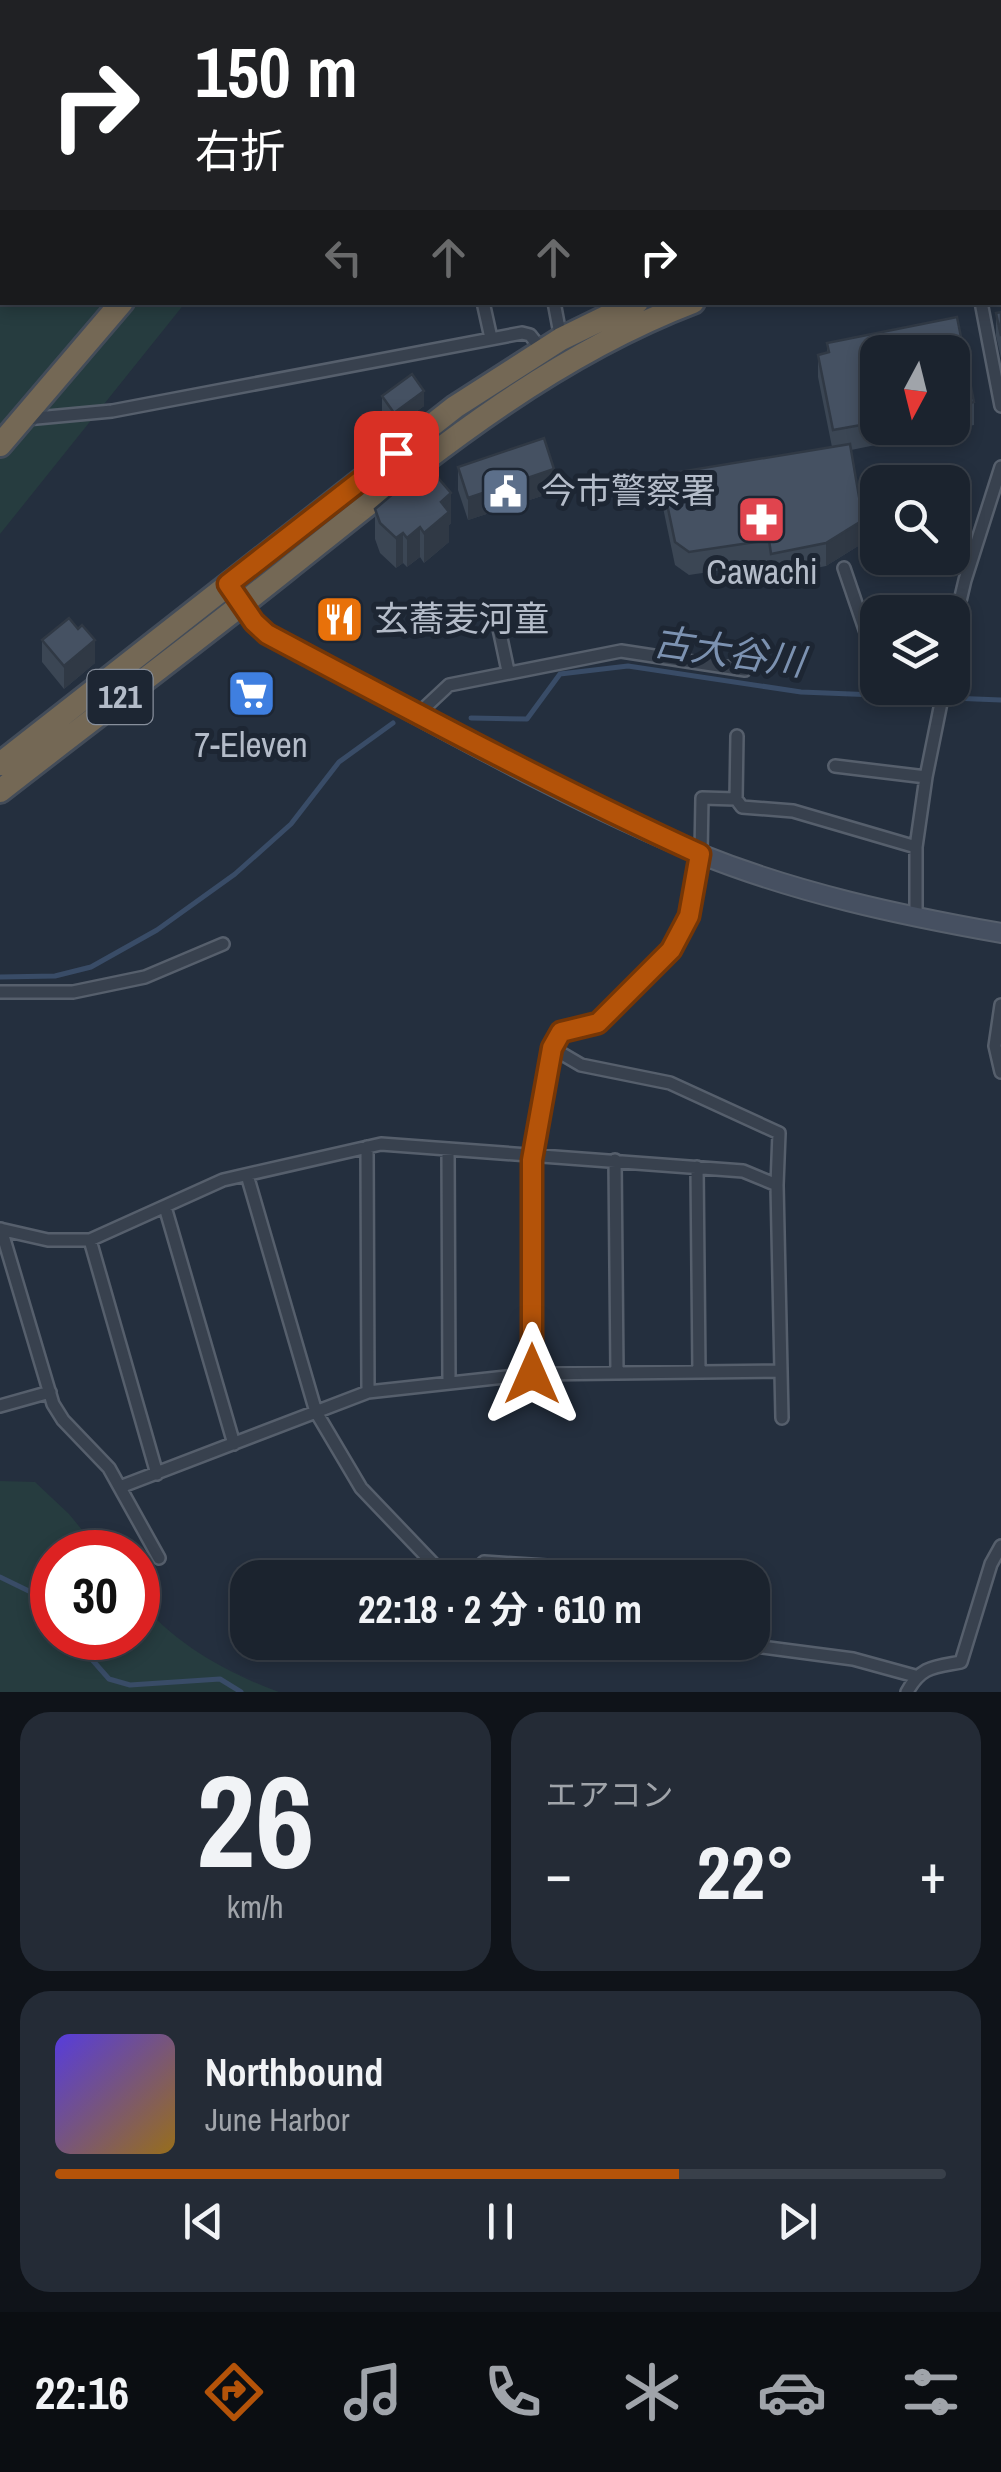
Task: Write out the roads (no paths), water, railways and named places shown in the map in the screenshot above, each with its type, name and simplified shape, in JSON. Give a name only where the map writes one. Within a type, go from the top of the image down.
[{"type":"highway","points":[[0,445],[119,305]]},
{"type":"highway","name":"121","points":[[0,764],[228,584],[491,396],[552,345],[631,305]]},
{"type":"highway","name":"121","points":[[0,791],[468,426],[491,396],[686,305]]},
{"type":"main road","points":[[228,584],[267,634],[613,815],[700,854],[859,906],[1001,933]]},
{"type":"street","points":[[484,305],[491,338]]},
{"type":"street","points":[[22,420],[112,411],[522,333],[552,345],[554,305]]},
{"type":"street","points":[[982,305],[1001,406]]},
{"type":"street","points":[[961,595],[1001,467]]},
{"type":"street","points":[[844,568],[860,615]]},
{"type":"street","points":[[498,624],[508,672]]},
{"type":"street","points":[[418,714],[450,685],[621,650],[744,670]]},
{"type":"street","points":[[916,918],[916,847],[942,705]]},
{"type":"street","points":[[737,736],[736,800],[742,807],[793,810],[916,847]]},
{"type":"street","points":[[835,766],[926,777]]},
{"type":"street","points":[[532,1374],[533,1156],[552,1048],[561,1032],[598,1023],[671,950],[689,916],[700,854],[702,798],[736,800]]},
{"type":"street","points":[[0,992],[73,992],[127,981],[223,944]]},
{"type":"street","points":[[1001,1004],[994,1046],[1001,1072]]},
{"type":"street","points":[[552,1048],[581,1064],[670,1083],[780,1133],[777,1185],[782,1418]]},
{"type":"street","points":[[0,1228],[48,1240],[90,1240],[223,1180],[381,1144],[743,1171],[777,1185]]},
{"type":"street","points":[[367,1147],[368,1392]]},
{"type":"street","points":[[448,1150],[449,1383]]},
{"type":"street","points":[[616,1160],[617,1373]]},
{"type":"street","points":[[697,1167],[699,1372]]},
{"type":"street","points":[[247,1175],[316,1412],[362,1488],[430,1560]]},
{"type":"street","points":[[165,1207],[234,1444]]},
{"type":"street","points":[[0,1228],[50,1392],[63,1420],[110,1468],[143,1530]]},
{"type":"street","points":[[90,1240],[156,1474]]},
{"type":"street","points":[[120,1488],[368,1392],[532,1374],[781,1371]]},
{"type":"street","points":[[0,1406],[50,1392]]},
{"type":"street","points":[[906,1692],[915,1676],[928,1668],[961,1662],[991,1564],[1001,1546]]},
{"type":"street","points":[[770,1651],[854,1659],[915,1676]]},
{"type":"waterway","name":"古大谷川","points":[[471,718],[527,719],[560,674],[628,666],[801,692],[1001,700]]},
{"type":"waterway","name":"古大谷川","points":[[0,977],[55,976],[91,967],[157,930],[235,874],[291,824],[339,762],[393,723]]},
{"type":"waterway","points":[[0,1577],[30,1592]]},
{"type":"waterway","points":[[92,1660],[109,1679],[130,1685],[220,1679],[241,1692]]},
{"type":"place","name":"今市警察署","points":[[506,491]]},
{"type":"place","name":"Cawachi","points":[[762,520]]},
{"type":"place","name":"玄蕎麦河童","points":[[339,619]]},
{"type":"place","name":"7-Eleven","points":[[251,693]]}]
